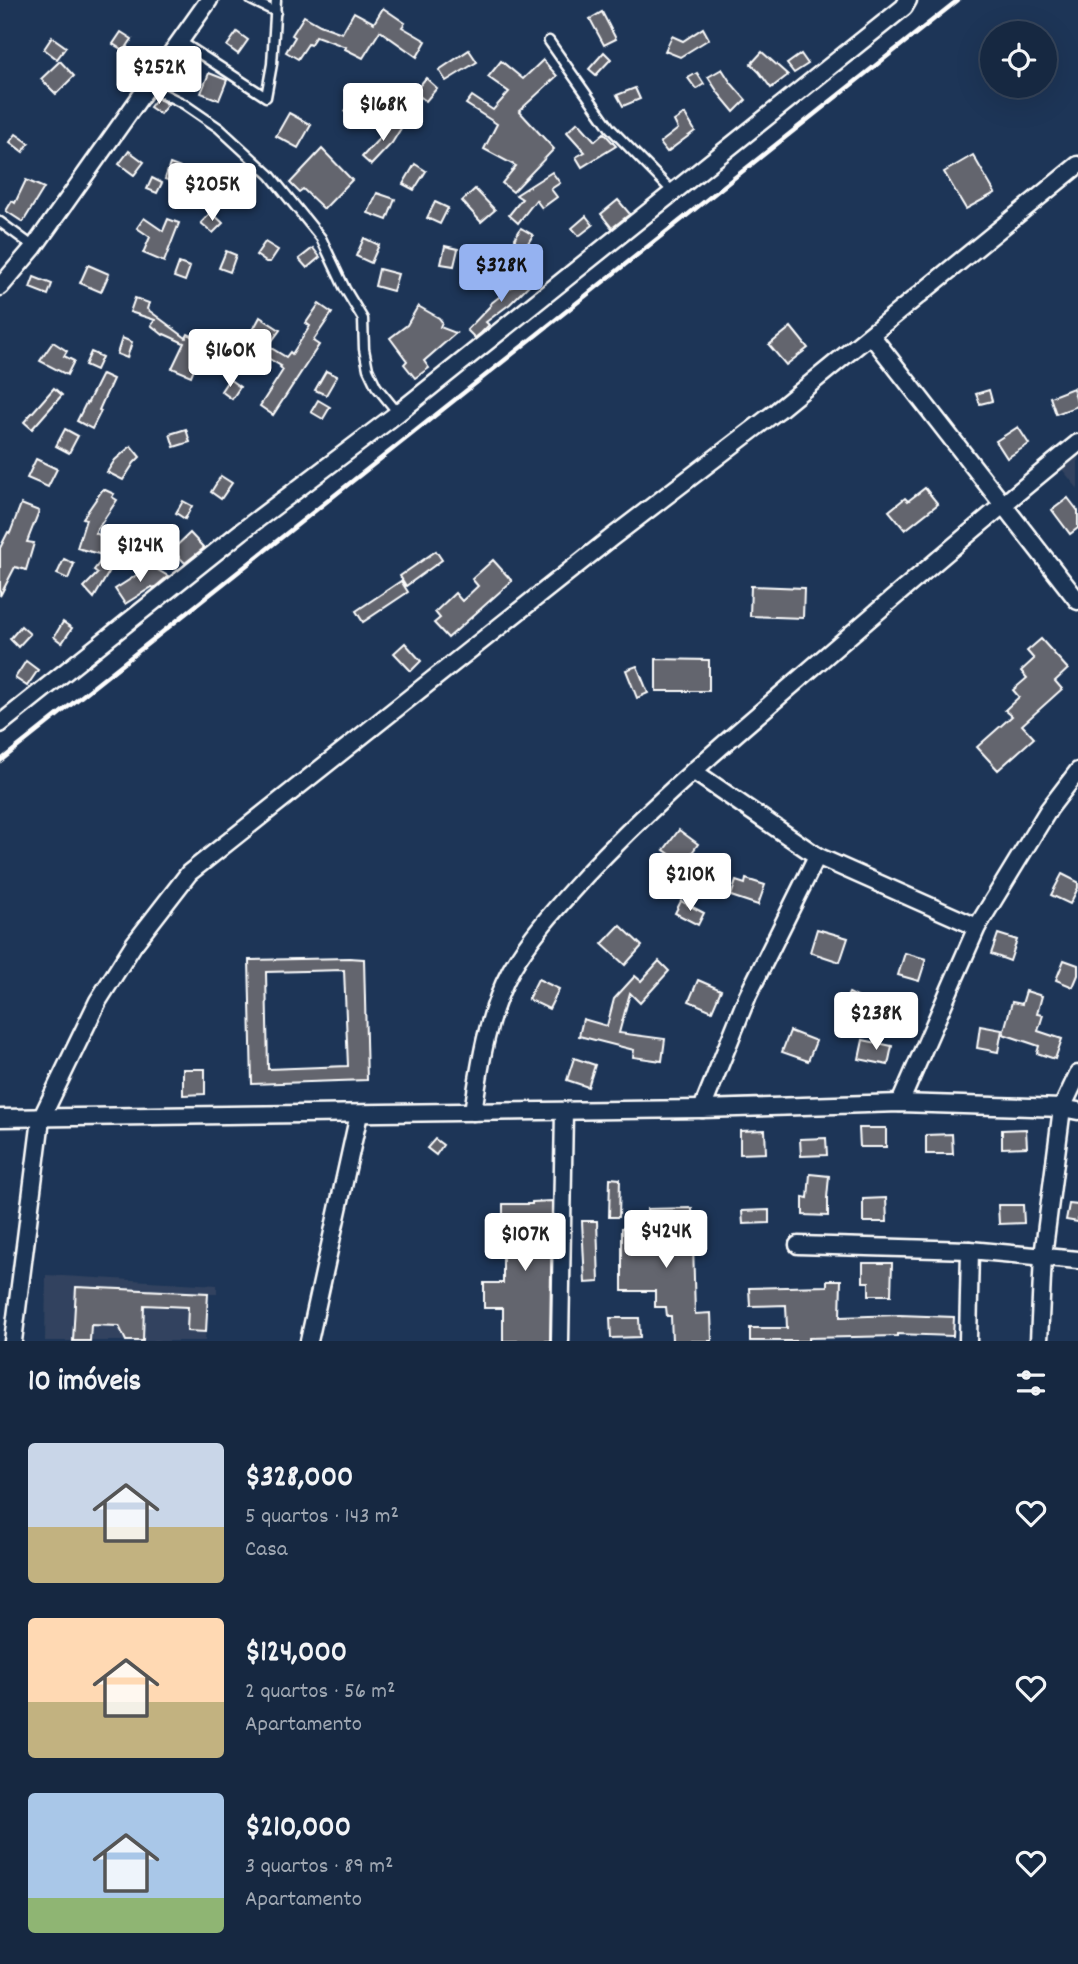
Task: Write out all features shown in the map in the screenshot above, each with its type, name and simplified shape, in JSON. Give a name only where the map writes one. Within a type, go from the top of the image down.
[{"type":"street","points":[[0,287],[34,247],[209,0]]},
{"type":"street","points":[[0,724],[242,531],[398,413],[904,8],[908,0]]},
{"type":"street","points":[[13,1341],[41,1119],[98,1001],[134,944],[190,873],[776,411],[1078,165]]},
{"type":"street","points":[[871,334],[1078,601]]},
{"type":"street","points":[[473,1112],[482,1049],[494,1010],[511,970],[548,917],[617,842],[693,771],[1002,504],[1078,443]]},
{"type":"street","points":[[693,771],[817,856],[977,928]]},
{"type":"street","points":[[900,1102],[977,928],[1049,809],[1078,771]]},
{"type":"street","points":[[702,1109],[748,995],[817,856]]},
{"type":"street","points":[[1039,1341],[1043,1256],[1078,1074]]},
{"type":"street","points":[[0,1118],[702,1109],[900,1102],[1070,1109]]},
{"type":"street","points":[[560,1341],[564,1111]]},
{"type":"street","points":[[309,1341],[359,1114]]},
{"type":"street","points":[[798,1245],[970,1250],[1078,1260]]},
{"type":"street","points":[[968,1341],[970,1250]]},
{"type":"lane","points":[[251,0],[276,12]]},
{"type":"lane","points":[[180,41],[266,97],[272,64],[276,0]]},
{"type":"lane","points":[[549,41],[610,128],[673,192]]},
{"type":"lane","points":[[148,86],[184,104],[219,128],[270,175],[321,238],[345,289],[363,319],[368,369],[376,386],[398,413]]},
{"type":"lane","points":[[0,222],[34,247]]},
{"type":"shaded area","points":[[1078,455],[1078,489],[1061,468]]},
{"type":"shaded area","points":[[46,1275],[217,1285],[217,1294],[208,1294],[205,1341],[45,1341]]},
{"type":"building","points":[[383,8],[405,23],[402,27],[426,41],[417,57],[380,31],[363,58],[345,49],[346,47],[316,36],[298,59],[286,52],[295,37],[292,35],[304,16],[342,33],[354,12],[374,23]]},
{"type":"building","points":[[602,12],[616,39],[604,45],[590,19]]},
{"type":"building","points":[[703,28],[709,39],[680,57],[665,51],[672,36],[683,41]]},
{"type":"building","points":[[121,32],[132,39],[124,51],[113,44]]},
{"type":"building","points":[[237,32],[248,40],[238,54],[227,46]]},
{"type":"building","points":[[52,37],[66,47],[57,59],[44,49]]},
{"type":"building","points":[[469,50],[477,62],[446,81],[439,70]]},
{"type":"building","points":[[604,52],[611,59],[596,75],[589,69]]},
{"type":"building","points":[[762,52],[788,75],[771,88],[751,64]]},
{"type":"building","points":[[801,54],[808,64],[794,73],[787,64]]},
{"type":"building","points":[[543,60],[557,76],[519,111],[554,149],[513,192],[502,183],[516,166],[484,149],[497,124],[466,104],[472,96],[493,110],[509,92],[488,77],[501,61],[523,79]]},
{"type":"building","points":[[60,61],[74,76],[56,94],[41,79]]},
{"type":"building","points":[[722,69],[746,100],[734,112],[708,77]]},
{"type":"building","points":[[209,73],[227,80],[219,100],[201,93]]},
{"type":"building","points":[[697,73],[704,84],[696,89],[688,78]]},
{"type":"building","points":[[426,78],[437,88],[426,101],[414,92]]},
{"type":"building","points":[[635,88],[640,99],[623,106],[617,95]]},
{"type":"building","points":[[353,97],[365,103],[357,119],[345,112]]},
{"type":"building","points":[[157,98],[168,104],[160,114],[150,107]]},
{"type":"building","points":[[289,113],[311,125],[298,148],[276,136]]},
{"type":"building","points":[[685,114],[695,131],[667,152],[660,143],[678,129],[674,121]]},
{"type":"building","points":[[394,119],[403,125],[392,143],[371,165],[362,157]]},
{"type":"building","points":[[578,122],[595,141],[604,133],[616,146],[582,167],[576,157],[585,152],[567,132]]},
{"type":"building","points":[[16,134],[29,143],[23,152],[10,142]]},
{"type":"building","points":[[322,149],[352,180],[324,209],[303,189],[299,192],[290,183]]},
{"type":"building","points":[[129,151],[144,162],[134,175],[119,164]]},
{"type":"building","points":[[973,155],[995,193],[966,209],[944,172]]},
{"type":"building","points":[[170,164],[186,170],[180,184],[165,179]]},
{"type":"building","points":[[415,164],[426,171],[414,190],[403,184]]},
{"type":"building","points":[[552,172],[560,183],[551,189],[557,197],[542,208],[536,200],[518,223],[509,215],[522,199],[516,195]]},
{"type":"building","points":[[152,178],[162,183],[157,193],[147,189]]},
{"type":"building","points":[[26,180],[44,188],[23,222],[6,211],[12,201],[15,203]]},
{"type":"building","points":[[191,185],[204,190],[197,206],[183,201]]},
{"type":"building","points":[[475,189],[495,210],[481,222],[462,201]]},
{"type":"building","points":[[377,193],[395,199],[387,220],[368,213]]},
{"type":"building","points":[[618,200],[630,214],[612,228],[601,214]]},
{"type":"building","points":[[435,202],[448,208],[440,224],[427,218]]},
{"type":"building","points":[[211,212],[223,223],[213,233],[201,223]]},
{"type":"building","points":[[586,216],[593,225],[579,236],[572,228]]},
{"type":"building","points":[[144,218],[163,231],[168,219],[179,223],[164,262],[143,253],[150,237],[137,228]]},
{"type":"building","points":[[521,228],[533,235],[525,248],[515,243]]},
{"type":"building","points":[[364,238],[379,245],[371,263],[356,256]]},
{"type":"building","points":[[265,242],[278,250],[270,262],[256,255]]},
{"type":"building","points":[[445,246],[458,249],[454,266],[441,264]]},
{"type":"building","points":[[313,248],[320,257],[307,268],[299,259]]},
{"type":"building","points":[[226,251],[236,255],[230,272],[219,268]]},
{"type":"building","points":[[179,263],[190,267],[185,281],[174,277]]},
{"type":"building","points":[[88,265],[109,274],[101,292],[80,283]]},
{"type":"building","points":[[379,269],[398,274],[393,291],[375,286]]},
{"type":"building","points":[[531,272],[536,278],[510,304],[486,322],[489,325],[475,338],[467,330],[490,304],[512,287],[510,285],[523,274],[526,277]]},
{"type":"building","points":[[34,277],[52,284],[48,295],[30,288]]},
{"type":"building","points":[[135,298],[149,303],[147,309],[186,338],[188,334],[205,342],[191,376],[172,368],[184,343],[163,335],[151,325],[155,320],[130,312]]},
{"type":"building","points":[[319,304],[332,313],[313,341],[319,345],[273,415],[260,406],[283,370],[281,366],[256,351],[261,342],[286,357],[290,352],[292,354],[310,326],[306,323]]},
{"type":"building","points":[[418,306],[439,318],[442,322],[440,327],[456,333],[424,361],[429,368],[415,378],[404,364],[407,361],[390,338],[407,325]]},
{"type":"building","points":[[260,317],[280,330],[272,341],[253,330]]},
{"type":"building","points":[[791,327],[808,348],[786,365],[769,345]]},
{"type":"building","points":[[122,338],[132,342],[127,358],[117,354]]},
{"type":"building","points":[[53,342],[67,351],[64,356],[74,361],[67,375],[40,361]]},
{"type":"building","points":[[91,352],[102,357],[96,370],[85,365]]},
{"type":"building","points":[[326,371],[337,376],[326,395],[315,390]]},
{"type":"building","points":[[102,374],[113,379],[92,429],[77,421]]},
{"type":"building","points":[[229,379],[240,387],[232,399],[221,391]]},
{"type":"building","points":[[54,388],[62,395],[32,429],[24,422]]},
{"type":"building","points":[[1073,388],[1078,406],[1056,414],[1050,397]]},
{"type":"building","points":[[989,390],[992,401],[980,404],[976,394]]},
{"type":"building","points":[[318,400],[330,407],[323,419],[311,412]]},
{"type":"building","points":[[1018,427],[1029,444],[1007,458],[996,441]]},
{"type":"building","points":[[65,429],[78,436],[69,453],[56,446]]},
{"type":"building","points":[[186,429],[190,442],[174,447],[170,434]]},
{"type":"building","points":[[131,446],[140,457],[123,480],[107,472],[115,460]]},
{"type":"building","points":[[36,459],[57,469],[48,487],[27,478]]},
{"type":"building","points":[[221,476],[232,483],[221,499],[211,492]]},
{"type":"building","points":[[925,488],[938,504],[905,530],[889,511],[905,498],[908,501]]},
{"type":"building","points":[[103,489],[114,494],[112,497],[117,500],[95,533],[116,542],[110,557],[77,548],[86,519],[83,518]]},
{"type":"building","points":[[1068,498],[1078,511],[1078,528],[1070,534],[1052,510]]},
{"type":"building","points":[[183,501],[192,506],[185,519],[176,513]]},
{"type":"building","points":[[21,504],[39,511],[27,542],[34,543],[26,570],[15,567],[0,596],[0,548],[8,532],[10,533]]},
{"type":"building","points":[[190,533],[204,548],[185,563],[172,550]]},
{"type":"building","points":[[152,542],[160,549],[146,565],[138,558]]},
{"type":"building","points":[[436,551],[442,560],[406,586],[400,576]]},
{"type":"building","points":[[113,558],[116,560],[94,598],[84,587],[98,573],[94,570],[100,562],[106,565]]},
{"type":"building","points":[[64,559],[74,564],[68,579],[57,574]]},
{"type":"building","points":[[493,560],[512,581],[448,638],[434,623],[440,618],[435,612],[455,593],[462,601],[478,586],[472,579]]},
{"type":"building","points":[[151,566],[168,576],[154,588],[125,604],[115,589]]},
{"type":"building","points":[[401,581],[408,592],[363,622],[356,611]]},
{"type":"building","points":[[751,586],[804,588],[803,618],[750,616]]},
{"type":"building","points":[[63,622],[72,628],[62,643],[54,637]]},
{"type":"building","points":[[21,626],[30,634],[18,647],[10,639]]},
{"type":"building","points":[[1041,639],[1068,669],[1055,681],[1062,689],[1022,725],[1034,738],[998,770],[977,747],[1012,716],[1005,710],[1019,697],[1013,690],[1027,678],[1021,671],[1034,659],[1027,651]]},
{"type":"building","points":[[405,643],[421,661],[411,671],[394,653]]},
{"type":"building","points":[[656,659],[709,660],[709,691],[656,691]]},
{"type":"building","points":[[26,661],[38,670],[27,686],[15,678]]},
{"type":"building","points":[[637,666],[648,693],[637,698],[626,670]]},
{"type":"building","points":[[679,830],[698,844],[684,864],[664,850]]},
{"type":"building","points":[[1062,874],[1078,882],[1070,904],[1051,895]]},
{"type":"building","points":[[746,879],[765,885],[758,905],[731,896],[736,881],[745,884]]},
{"type":"building","points":[[681,901],[704,913],[698,925],[675,913]]},
{"type":"building","points":[[620,925],[642,946],[625,965],[602,944]]},
{"type":"building","points":[[817,929],[848,938],[840,962],[810,952]]},
{"type":"building","points":[[998,934],[1017,940],[1010,961],[991,954]]},
{"type":"building","points":[[905,953],[926,959],[919,981],[898,975]]},
{"type":"building","points":[[364,959],[367,1080],[252,1084],[249,960]],"holes":[[[344,970],[348,1066],[268,1069],[266,972]]]},
{"type":"building","points":[[1064,960],[1078,965],[1078,975],[1073,987],[1056,980]]},
{"type":"building","points":[[659,961],[669,971],[640,1003],[630,993],[619,1033],[665,1039],[662,1061],[633,1057],[634,1050],[579,1036],[583,1019],[607,1026],[614,999],[635,976],[641,981]]},
{"type":"building","points":[[538,979],[559,989],[549,1009],[528,999]]},
{"type":"building","points":[[698,980],[721,990],[712,1011],[689,1001]]},
{"type":"building","points":[[1026,991],[1042,996],[1037,1014],[1043,1015],[1038,1031],[1062,1039],[1055,1059],[1037,1053],[1039,1046],[1003,1034],[1012,1002],[1022,1004]]},
{"type":"building","points":[[849,993],[861,999],[850,1022],[838,1016]]},
{"type":"building","points":[[891,1014],[906,1019],[902,1030],[887,1026]]},
{"type":"building","points":[[980,1026],[1002,1030],[998,1052],[977,1048]]},
{"type":"building","points":[[790,1031],[816,1041],[808,1061],[782,1052]]},
{"type":"building","points":[[863,1040],[892,1046],[888,1065],[859,1059]]},
{"type":"building","points":[[574,1058],[595,1065],[588,1087],[567,1080]]},
{"type":"building","points":[[183,1069],[205,1069],[205,1094],[183,1095]]},
{"type":"building","points":[[859,1128],[886,1128],[886,1147],[860,1147]]},
{"type":"building","points":[[1026,1129],[1027,1147],[1002,1148],[1002,1130]]},
{"type":"building","points":[[765,1130],[766,1153],[740,1154],[740,1131]]},
{"type":"building","points":[[952,1134],[953,1154],[926,1154],[926,1135]]},
{"type":"building","points":[[826,1138],[827,1155],[801,1156],[800,1139]]},
{"type":"building","points":[[435,1139],[443,1145],[436,1155],[427,1148]]},
{"type":"building","points":[[810,1174],[829,1176],[828,1216],[803,1215],[803,1197],[808,1198]]},
{"type":"building","points":[[610,1178],[620,1179],[619,1217],[609,1217]]},
{"type":"building","points":[[886,1198],[887,1222],[863,1222],[863,1199]]},
{"type":"building","points":[[552,1201],[550,1341],[503,1341],[503,1308],[484,1308],[484,1283],[503,1283],[503,1204]]},
{"type":"building","points":[[1069,1204],[1078,1205],[1078,1222],[1066,1220]]},
{"type":"building","points":[[998,1205],[1023,1205],[1024,1223],[999,1224]]},
{"type":"building","points":[[692,1208],[695,1314],[711,1313],[712,1341],[672,1341],[671,1316],[667,1316],[666,1307],[655,1307],[655,1291],[622,1291],[622,1228],[648,1228],[647,1209]]},
{"type":"building","points":[[769,1210],[769,1223],[743,1224],[742,1211]]},
{"type":"building","points":[[582,1221],[597,1221],[599,1282],[585,1283]]},
{"type":"building","points":[[863,1263],[892,1263],[891,1295],[869,1295],[869,1282],[863,1282]]},
{"type":"building","points":[[827,1280],[841,1280],[840,1317],[954,1317],[953,1336],[897,1334],[809,1338],[809,1341],[750,1341],[750,1328],[787,1328],[786,1305],[750,1306],[749,1288],[827,1286]]},
{"type":"building","points":[[76,1287],[208,1293],[206,1332],[187,1331],[188,1307],[144,1305],[143,1341],[126,1341],[119,1326],[91,1325],[90,1341],[73,1341]]},
{"type":"building","points":[[610,1318],[639,1318],[640,1337],[611,1338]]},
{"type":"railway","points":[[0,761],[958,0]]}]
